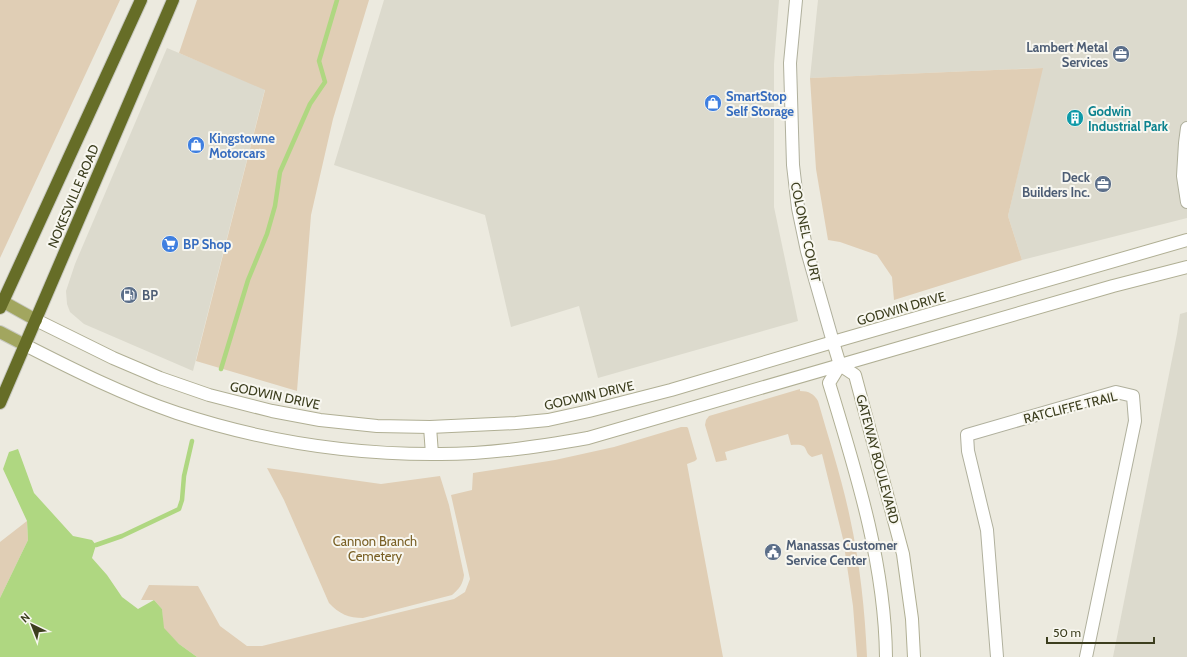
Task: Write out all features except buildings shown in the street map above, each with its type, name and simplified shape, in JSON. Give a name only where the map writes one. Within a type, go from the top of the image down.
[{"type":"highway","name":"NOKESVILLE ROAD","points":[[1,303],[141,0]]},
{"type":"highway","name":"NOKESVILLE ROAD","points":[[0,404],[82,208],[173,0]]},
{"type":"main road","name":"GODWIN DRIVE","points":[[1,303],[36,320]]},
{"type":"main road","points":[[0,332],[25,345]]},
{"type":"street","name":"COLONEL COURT","points":[[796,0],[790,63],[793,165],[798,208],[807,251],[833,342]]},
{"type":"street","points":[[1187,128],[1184,143],[1183,176],[1187,202]]},
{"type":"street","name":"GODWIN DRIVE","points":[[36,320],[113,358],[160,378],[209,395],[272,411],[320,420],[377,426],[430,427],[516,423],[548,420],[670,390],[1187,240]]},
{"type":"street","points":[[25,345],[83,374],[124,392],[177,413],[224,426],[295,442],[339,448],[432,454],[478,452],[545,445],[588,438],[1113,286],[1187,266]]},
{"type":"street","points":[[833,342],[840,365]]},
{"type":"street","name":"GATEWAY BOULEVARD","points":[[886,657],[882,601],[873,543],[859,480],[829,383],[840,365],[856,375],[890,501],[903,554],[912,619],[914,657]]},
{"type":"street","name":"RATCLIFFE TRAIL","points":[[997,657],[987,530],[968,451],[967,435],[1116,392],[1133,396],[1135,421],[1086,657]]},
{"type":"street","points":[[430,427],[432,454]]},
{"type":"shaded area","points":[[384,0],[779,0],[774,64],[774,207],[798,321],[598,378],[579,306],[511,327],[485,215],[334,165]]},
{"type":"shaded area","points":[[818,0],[1187,0],[1187,218],[1022,260],[1008,216],[1042,68],[810,78]]},
{"type":"shaded area","points":[[167,48],[265,89],[193,371],[84,324],[70,312],[67,304],[66,291],[75,264]]},
{"type":"shaded area","points":[[1187,312],[1187,657],[1113,657],[1180,314]]},
{"type":"shaded area","points":[[18,449],[34,493],[73,536],[92,540],[96,545],[92,558],[107,575],[122,597],[138,609],[154,600],[162,609],[164,628],[179,644],[197,657],[0,657],[0,598],[28,540],[27,521],[3,469],[9,452]]},
{"type":"green space","points":[[0,0],[120,0],[0,258]]},
{"type":"green space","points":[[197,0],[369,0],[333,119],[311,215],[297,391],[196,361],[265,90],[179,53]]},
{"type":"green space","points":[[1043,68],[1008,216],[1022,260],[894,300],[892,277],[877,255],[840,242],[828,240],[816,169],[810,78]]},
{"type":"green space","points":[[800,389],[800,391],[811,393],[818,401],[847,503],[854,535],[859,570],[865,622],[867,657],[857,657],[853,606],[843,539],[822,454],[812,457],[809,455],[804,446],[791,445],[788,434],[725,452],[727,460],[716,462],[705,425],[709,416]]},
{"type":"green space","points":[[681,427],[688,428],[697,459],[687,464],[723,657],[197,657],[179,644],[163,628],[162,609],[154,600],[141,600],[149,585],[198,586],[220,626],[247,646],[262,646],[454,599],[465,592],[470,579],[451,495],[472,490],[473,473],[555,460],[614,447]]},
{"type":"green space","name":"Cannon Branch Cemetery","points":[[267,468],[381,484],[440,476],[449,505],[464,575],[463,581],[457,591],[452,595],[363,618],[340,613],[329,603],[284,500]]},
{"type":"green space","points":[[27,521],[28,540],[0,598],[0,542]]},
{"type":"waterway","points":[[221,369],[248,280],[267,234],[275,206],[280,172],[310,104],[325,82],[319,61],[337,0]]},
{"type":"waterway","points":[[96,545],[122,536],[179,509],[182,500],[184,476],[192,441]]},
{"type":"place","name":"Lambert Metal Services","points":[[1121,54]]},
{"type":"place","name":"SmartStop Self Storage","points":[[713,103]]},
{"type":"place","name":"Godwin Industrial Park","points":[[1075,118]]},
{"type":"place","name":"Kingstowne Motorcars","points":[[196,145]]},
{"type":"place","name":"Deck Builders Inc.","points":[[1103,184]]},
{"type":"place","name":"BP Shop","points":[[170,244]]},
{"type":"place","name":"BP","points":[[129,295]]},
{"type":"place","name":"Manassas Customer Service Center","points":[[773,552]]}]
